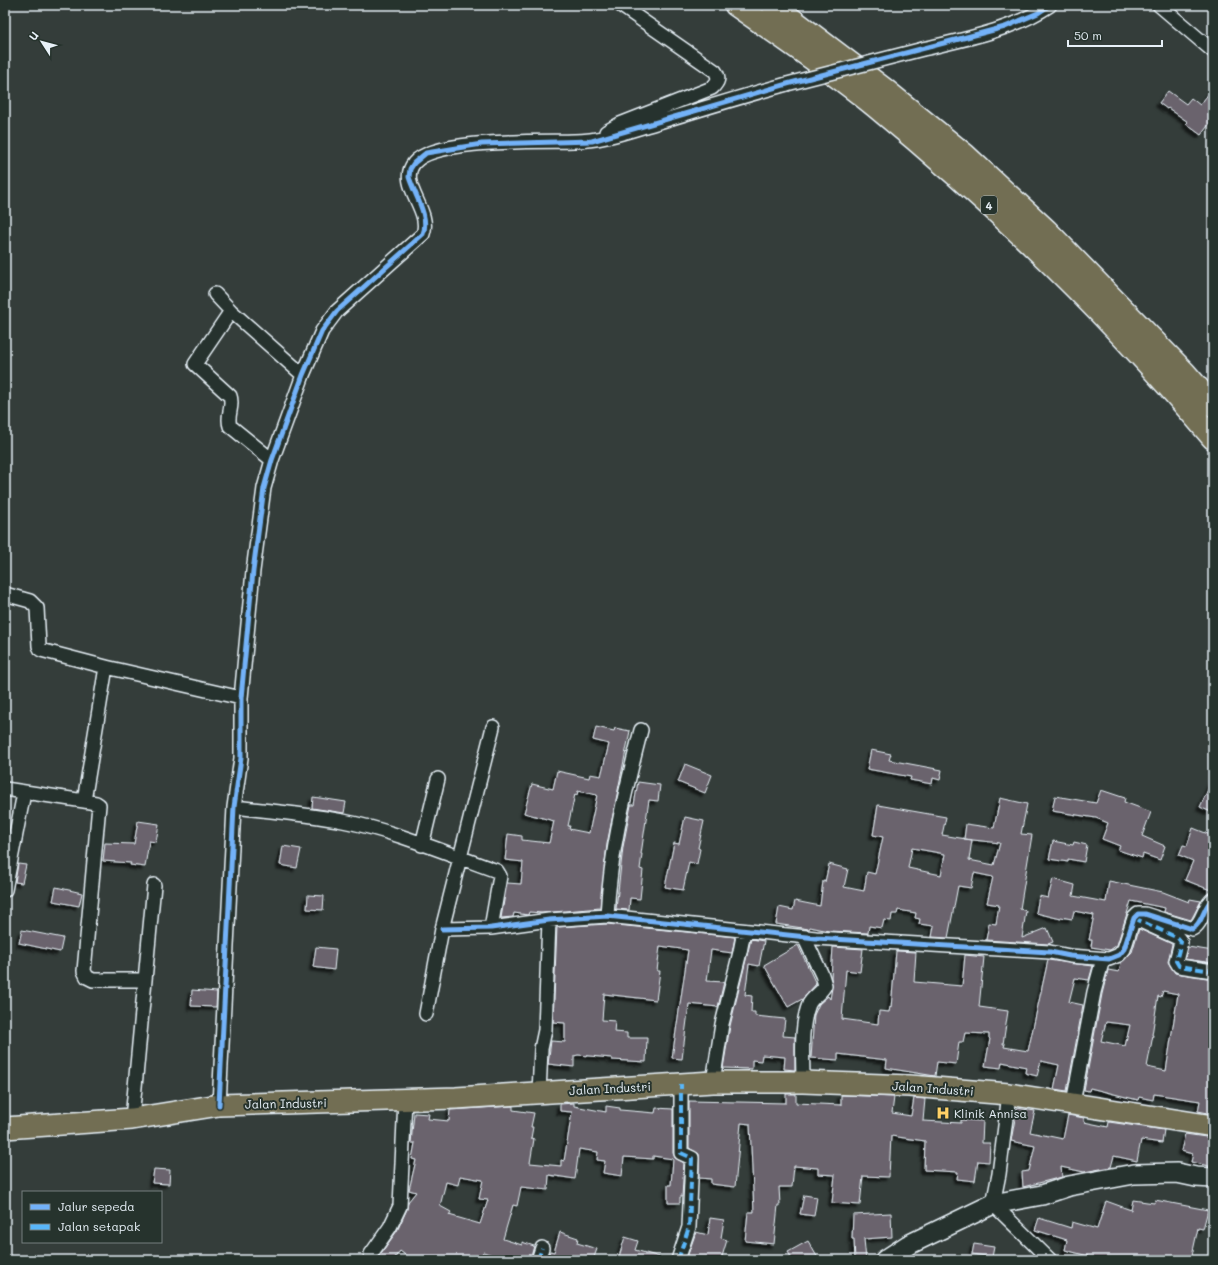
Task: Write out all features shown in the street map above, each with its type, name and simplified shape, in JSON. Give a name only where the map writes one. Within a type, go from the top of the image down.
[{"type":"highway","name":"4","points":[[736,5],[795,46],[874,105],[1004,218],[1032,244],[1160,377],[1213,438]]},
{"type":"highway","name":"4","points":[[773,5],[884,89],[966,155],[1046,230],[1185,373],[1213,405]]},
{"type":"main road","name":"Jalan Industri","points":[[5,1128],[132,1119],[219,1105],[405,1100],[713,1082],[803,1082],[894,1085],[1009,1094],[1213,1126]]},
{"type":"street","points":[[592,141],[620,124],[712,88],[719,80],[715,71],[620,5]]},
{"type":"street","points":[[219,1105],[234,807],[240,758],[241,698],[264,488],[272,460],[303,375],[322,331],[337,311],[423,234],[426,227],[425,219],[409,176],[410,169],[419,157],[433,152],[482,144],[592,141],[787,84],[1005,27],[1038,13],[1050,5]]},
{"type":"street","points":[[1159,5],[1212,48]]},
{"type":"street","points":[[216,294],[231,311],[303,375]]},
{"type":"street","points":[[231,311],[195,364],[230,396],[232,403],[228,420],[230,426],[272,460]]},
{"type":"street","points":[[5,594],[30,601],[37,608],[39,646],[41,650],[106,667],[241,698]]},
{"type":"street","points":[[84,801],[106,667]]},
{"type":"street","points":[[426,1014],[442,928],[493,728]]},
{"type":"street","points":[[607,916],[612,853],[641,730]]},
{"type":"street","points":[[422,845],[438,779]]},
{"type":"street","points":[[5,789],[96,803],[100,808],[84,974],[93,980],[145,980]]},
{"type":"street","points":[[5,890],[24,793]]},
{"type":"street","points":[[234,807],[295,813],[344,821],[399,836],[499,873],[491,928]]},
{"type":"street","points":[[132,1119],[154,885]]},
{"type":"street","points":[[442,928],[491,928],[549,920],[607,916],[874,943],[1050,952],[1110,959],[1119,955],[1124,949],[1134,918],[1138,914],[1146,914],[1192,929],[1198,924],[1205,908],[1213,899]]},
{"type":"street","points":[[1134,918],[1178,938],[1181,942],[1176,961],[1179,966],[1213,971]]},
{"type":"street","points":[[539,1093],[545,1030],[549,920]]},
{"type":"street","points":[[713,1082],[722,1024],[744,931]]},
{"type":"street","points":[[803,1082],[804,1029],[807,1010],[811,1001],[825,985],[822,975],[804,937]]},
{"type":"street","points":[[1073,1103],[1094,992],[1103,959]]},
{"type":"street","points":[[678,1260],[689,1226],[692,1158],[681,1153],[680,1084]]},
{"type":"street","points":[[993,1204],[999,1174],[1009,1094]]},
{"type":"street","points":[[370,1260],[371,1254],[390,1227],[400,1206],[405,1100]]},
{"type":"street","points":[[885,1260],[908,1245],[993,1204],[1042,1195],[1068,1186],[1134,1174],[1177,1173],[1196,1177],[1213,1178]]},
{"type":"street","points":[[993,1204],[1050,1260]]},
{"type":"building","points":[[1213,88],[1213,119],[1201,135],[1186,124],[1188,122],[1159,103],[1168,91],[1186,104],[1191,98],[1200,105]]},
{"type":"building","points":[[596,727],[614,731],[615,728],[630,731],[607,844],[600,908],[542,913],[529,912],[528,915],[514,913],[513,917],[501,918],[507,883],[521,884],[523,862],[505,860],[508,834],[522,836],[522,840],[549,843],[554,821],[524,813],[532,784],[553,789],[557,771],[589,778],[590,774],[601,776],[609,744],[593,740]],"holes":[[[578,791],[597,795],[589,833],[569,829],[570,826],[568,826],[575,794],[577,795]]]},
{"type":"building","points":[[871,750],[891,754],[889,760],[942,770],[940,780],[933,778],[932,784],[910,780],[911,777],[867,769]]},
{"type":"building","points":[[685,764],[712,775],[705,793],[678,782]]},
{"type":"building","points":[[1213,779],[1213,813],[1200,807]]},
{"type":"building","points":[[638,782],[660,785],[658,801],[649,800],[641,854],[640,869],[643,870],[640,899],[630,898],[629,910],[616,909],[623,847],[631,805],[634,805]]},
{"type":"building","points":[[1101,790],[1125,798],[1124,802],[1151,812],[1142,836],[1165,846],[1160,860],[1143,854],[1142,858],[1118,850],[1120,846],[1102,839],[1108,823],[1096,818],[1052,811],[1055,796],[1096,803]]},
{"type":"building","points":[[313,797],[346,802],[344,813],[312,808]]},
{"type":"building","points":[[1000,798],[1027,804],[1021,834],[1032,835],[1020,909],[1026,911],[1022,938],[1047,928],[1053,942],[1048,944],[986,940],[989,923],[996,924],[999,905],[987,903],[993,877],[974,873],[971,888],[958,886],[948,938],[932,937],[934,926],[919,924],[920,919],[915,918],[916,913],[898,910],[897,914],[892,914],[891,921],[884,920],[882,928],[869,926],[868,933],[829,931],[810,927],[809,929],[776,924],[779,907],[793,910],[795,901],[820,906],[823,881],[825,882],[829,864],[848,869],[844,887],[864,891],[867,872],[875,874],[883,837],[873,835],[878,805],[946,817],[942,835],[964,839],[966,824],[994,828]],"holes":[[[972,840],[1000,843],[994,865],[969,860]],[[912,848],[945,854],[941,875],[908,868]]]},
{"type":"building","points":[[685,817],[704,821],[698,848],[700,849],[697,864],[689,862],[683,890],[665,887],[674,843],[679,844]]},
{"type":"building","points":[[138,821],[159,824],[156,842],[149,841],[145,867],[130,865],[131,863],[103,861],[105,843],[134,844]]},
{"type":"building","points":[[1193,828],[1213,836],[1213,891],[1185,880],[1193,861],[1179,855],[1183,845],[1187,846]]},
{"type":"building","points":[[1053,841],[1073,845],[1074,842],[1087,845],[1084,862],[1068,859],[1068,862],[1049,859]]},
{"type":"building","points":[[283,846],[301,849],[297,868],[280,865]]},
{"type":"building","points":[[18,864],[26,865],[22,883],[15,882]]},
{"type":"building","points":[[1053,879],[1075,885],[1073,896],[1106,902],[1109,881],[1163,892],[1189,902],[1190,899],[1201,901],[1191,920],[1164,912],[1165,908],[1131,901],[1117,945],[1110,950],[1091,947],[1092,940],[1089,940],[1094,915],[1074,911],[1072,919],[1061,917],[1061,919],[1036,913],[1039,896],[1048,898]]},
{"type":"building","points":[[56,887],[82,893],[79,906],[53,901]]},
{"type":"building","points":[[308,895],[324,896],[323,910],[307,909]]},
{"type":"building","points":[[607,924],[735,937],[732,953],[711,950],[707,981],[724,982],[718,1007],[689,1004],[682,1059],[672,1058],[688,950],[660,946],[657,971],[660,971],[656,1000],[604,994],[602,1020],[615,1021],[614,1032],[627,1033],[627,1038],[647,1038],[646,1062],[612,1060],[612,1058],[578,1055],[574,1056],[574,1067],[548,1064],[551,1041],[565,1042],[565,1023],[553,1022],[557,927]]},
{"type":"building","points":[[1139,929],[1172,944],[1168,962],[1175,973],[1213,979],[1213,1114],[1198,1111],[1200,1101],[1154,1094],[1153,1100],[1139,1097],[1138,1100],[1090,1088],[1089,1091],[1084,1090],[1108,970],[1119,972],[1121,963],[1132,952]],"holes":[[[1163,991],[1178,994],[1166,1071],[1147,1067],[1158,996],[1161,997]],[[1106,1022],[1130,1025],[1125,1046],[1101,1041]]]},
{"type":"building","points":[[22,930],[63,938],[60,952],[19,943]]},
{"type":"building","points":[[751,939],[764,941],[759,966],[749,964],[745,995],[752,996],[751,1012],[755,1012],[755,1016],[785,1019],[783,1036],[795,1037],[795,1070],[784,1069],[785,1057],[762,1055],[761,1061],[752,1060],[752,1069],[723,1068],[730,1026]]},
{"type":"building","points":[[798,945],[816,984],[804,998],[788,1007],[764,965]]},
{"type":"building","points":[[316,947],[336,949],[334,970],[313,967]]},
{"type":"building","points":[[833,947],[863,949],[860,972],[846,970],[842,1019],[878,1024],[879,1011],[889,1012],[890,1007],[891,1008],[896,951],[916,952],[914,982],[962,986],[965,955],[984,957],[979,1007],[1008,1011],[1003,1044],[1005,1044],[1004,1047],[1028,1051],[1048,960],[1093,966],[1089,980],[1075,978],[1069,1002],[1083,1005],[1067,1091],[1054,1089],[1059,1065],[1041,1061],[1037,1076],[1025,1073],[1026,1067],[1002,1062],[1001,1068],[985,1066],[990,1039],[989,1034],[965,1033],[963,1042],[959,1042],[956,1064],[937,1062],[935,1076],[886,1068],[887,1060],[838,1054],[838,1060],[811,1058],[814,1015],[819,1004],[828,996],[830,999],[832,988],[831,978]]},
{"type":"building","points":[[1188,947],[1213,951],[1213,963],[1185,959]]},
{"type":"building","points":[[192,990],[217,992],[216,1007],[191,1006]]},
{"type":"building","points":[[786,1094],[796,1094],[796,1103],[841,1105],[841,1095],[894,1097],[892,1113],[911,1116],[914,1098],[925,1099],[923,1121],[961,1123],[961,1120],[983,1121],[982,1143],[990,1143],[989,1162],[978,1161],[975,1181],[957,1179],[958,1172],[924,1170],[925,1141],[891,1136],[889,1177],[863,1176],[860,1205],[832,1203],[835,1175],[818,1174],[818,1168],[794,1166],[792,1187],[779,1187],[780,1205],[778,1205],[774,1244],[745,1241],[748,1212],[754,1212],[750,1124],[741,1123],[735,1187],[711,1184],[711,1179],[699,1178],[699,1154],[689,1148],[689,1101],[786,1103]]},
{"type":"building","points":[[574,1103],[574,1106],[606,1112],[606,1106],[620,1108],[620,1110],[655,1113],[656,1108],[673,1109],[673,1153],[675,1158],[684,1163],[682,1197],[680,1197],[680,1203],[668,1203],[668,1185],[671,1185],[673,1159],[653,1156],[653,1159],[624,1157],[622,1176],[603,1173],[605,1161],[597,1160],[598,1152],[579,1149],[575,1179],[549,1175],[548,1190],[521,1187],[517,1206],[513,1205],[503,1239],[522,1245],[522,1242],[534,1246],[530,1260],[509,1260],[483,1252],[479,1260],[412,1260],[400,1251],[393,1260],[383,1260],[379,1256],[397,1231],[407,1209],[408,1202],[416,1192],[409,1190],[416,1160],[412,1159],[415,1143],[411,1143],[414,1113],[429,1114],[428,1119],[449,1121],[450,1110],[513,1106],[513,1110],[534,1113],[531,1127],[533,1127],[531,1138],[534,1139],[530,1163],[561,1166],[561,1160],[564,1161],[572,1112],[560,1111],[560,1104]],"holes":[[[460,1176],[483,1180],[479,1199],[488,1200],[480,1224],[449,1215],[451,1212],[440,1206],[446,1182],[458,1185]]]},
{"type":"building","points":[[1017,1108],[1035,1111],[1030,1132],[1063,1139],[1068,1115],[1084,1118],[1084,1122],[1108,1127],[1109,1122],[1164,1130],[1162,1143],[1141,1140],[1137,1161],[1114,1156],[1111,1167],[1084,1172],[1061,1167],[1062,1177],[1023,1187],[1022,1172],[1029,1171],[1035,1146],[1011,1141]]},
{"type":"building","points":[[1185,1134],[1213,1138],[1213,1167],[1191,1162],[1193,1154],[1181,1151]]},
{"type":"building","points":[[154,1169],[170,1170],[169,1184],[152,1183]]},
{"type":"building","points":[[804,1195],[817,1197],[814,1216],[800,1214]]},
{"type":"building","points":[[1133,1200],[1154,1203],[1155,1200],[1208,1210],[1203,1229],[1198,1228],[1191,1260],[1087,1260],[1088,1256],[1065,1250],[1067,1240],[1035,1230],[1039,1218],[1071,1228],[1072,1222],[1097,1229],[1106,1201],[1131,1210]]},
{"type":"building","points":[[891,1213],[892,1237],[864,1239],[866,1260],[855,1260],[854,1239],[852,1239],[853,1215]]},
{"type":"building","points":[[710,1218],[724,1220],[721,1238],[727,1240],[721,1260],[686,1260],[696,1232],[708,1235]]},
{"type":"building","points":[[560,1232],[578,1238],[577,1243],[597,1249],[593,1260],[546,1260],[550,1251],[554,1252]]},
{"type":"building","points":[[625,1237],[638,1241],[635,1250],[660,1257],[659,1260],[618,1260]]},
{"type":"building","points":[[808,1241],[819,1260],[793,1260],[788,1252]]},
{"type":"building","points":[[974,1244],[994,1247],[992,1257],[972,1254]]},
{"type":"marked path","points":[[1134,918],[1178,938],[1181,942],[1176,961],[1179,966],[1213,971]]},
{"type":"marked path","points":[[678,1260],[689,1227],[692,1158],[681,1153],[681,1084]]},
{"type":"marked path","points":[[538,1260],[542,1248]]},
{"type":"cycle path","points":[[219,1105],[234,807],[241,758],[241,698],[253,571],[264,488],[272,460],[303,375],[322,331],[337,311],[423,234],[425,227],[423,213],[409,177],[410,169],[414,163],[426,153],[482,144],[592,141],[787,84],[1005,27],[1038,13],[1050,5]]},
{"type":"cycle path","points":[[442,929],[491,928],[549,920],[607,916],[816,938],[1050,952],[1070,956],[1109,959],[1119,955],[1124,949],[1134,918],[1138,914],[1145,914],[1192,929],[1199,923],[1207,906],[1213,899]]},
{"type":"place","name":"Klinik Annisa","points":[[943,1113]]}]
